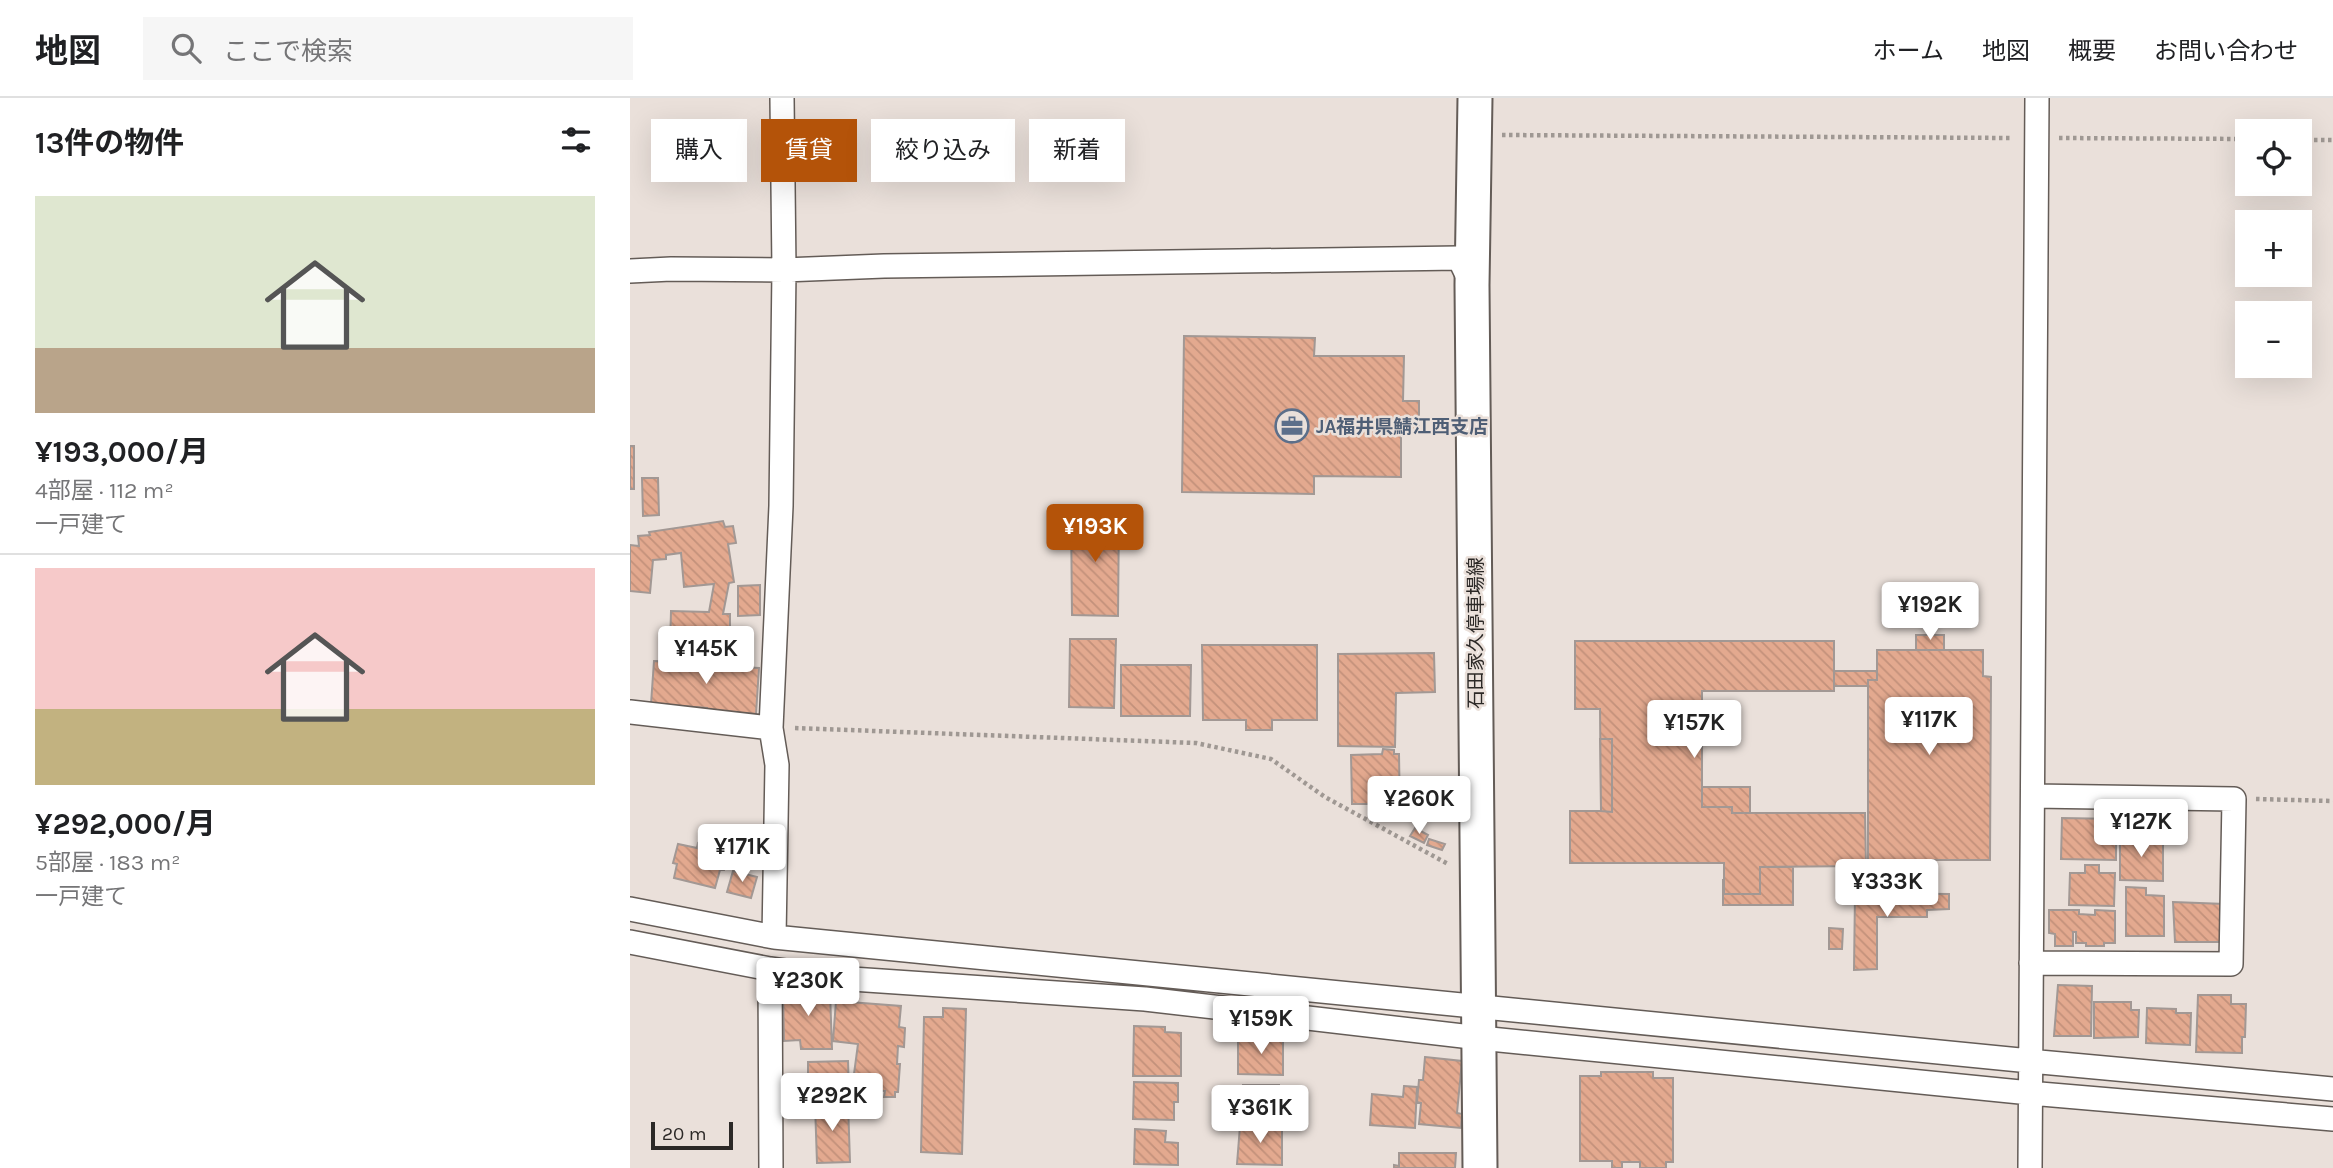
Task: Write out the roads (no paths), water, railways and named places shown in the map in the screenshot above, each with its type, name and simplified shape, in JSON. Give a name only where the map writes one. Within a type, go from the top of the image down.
[{"type":"main road","name":"石田家久停車場線","points":[[1475,98],[1472,285],[1480,1168]]},
{"type":"street","points":[[774,937],[777,765],[771,727],[781,506],[784,270],[782,98]]},
{"type":"street","points":[[2030,1168],[2037,98]]},
{"type":"street","points":[[630,271],[1459,258],[1472,285]]},
{"type":"street","points":[[630,712],[771,727]]},
{"type":"street","points":[[2031,963],[2231,964],[2234,799],[2033,796]]},
{"type":"street","points":[[630,909],[774,937],[1480,1022],[2030,1093],[2333,1119]]},
{"type":"street","points":[[630,942],[769,969],[837,978],[2030,1061],[2333,1088]]},
{"type":"street","points":[[769,969],[771,1168]]},
{"type":"place","name":"JA福井県鯖江西支店","points":[[1292,426]]}]
